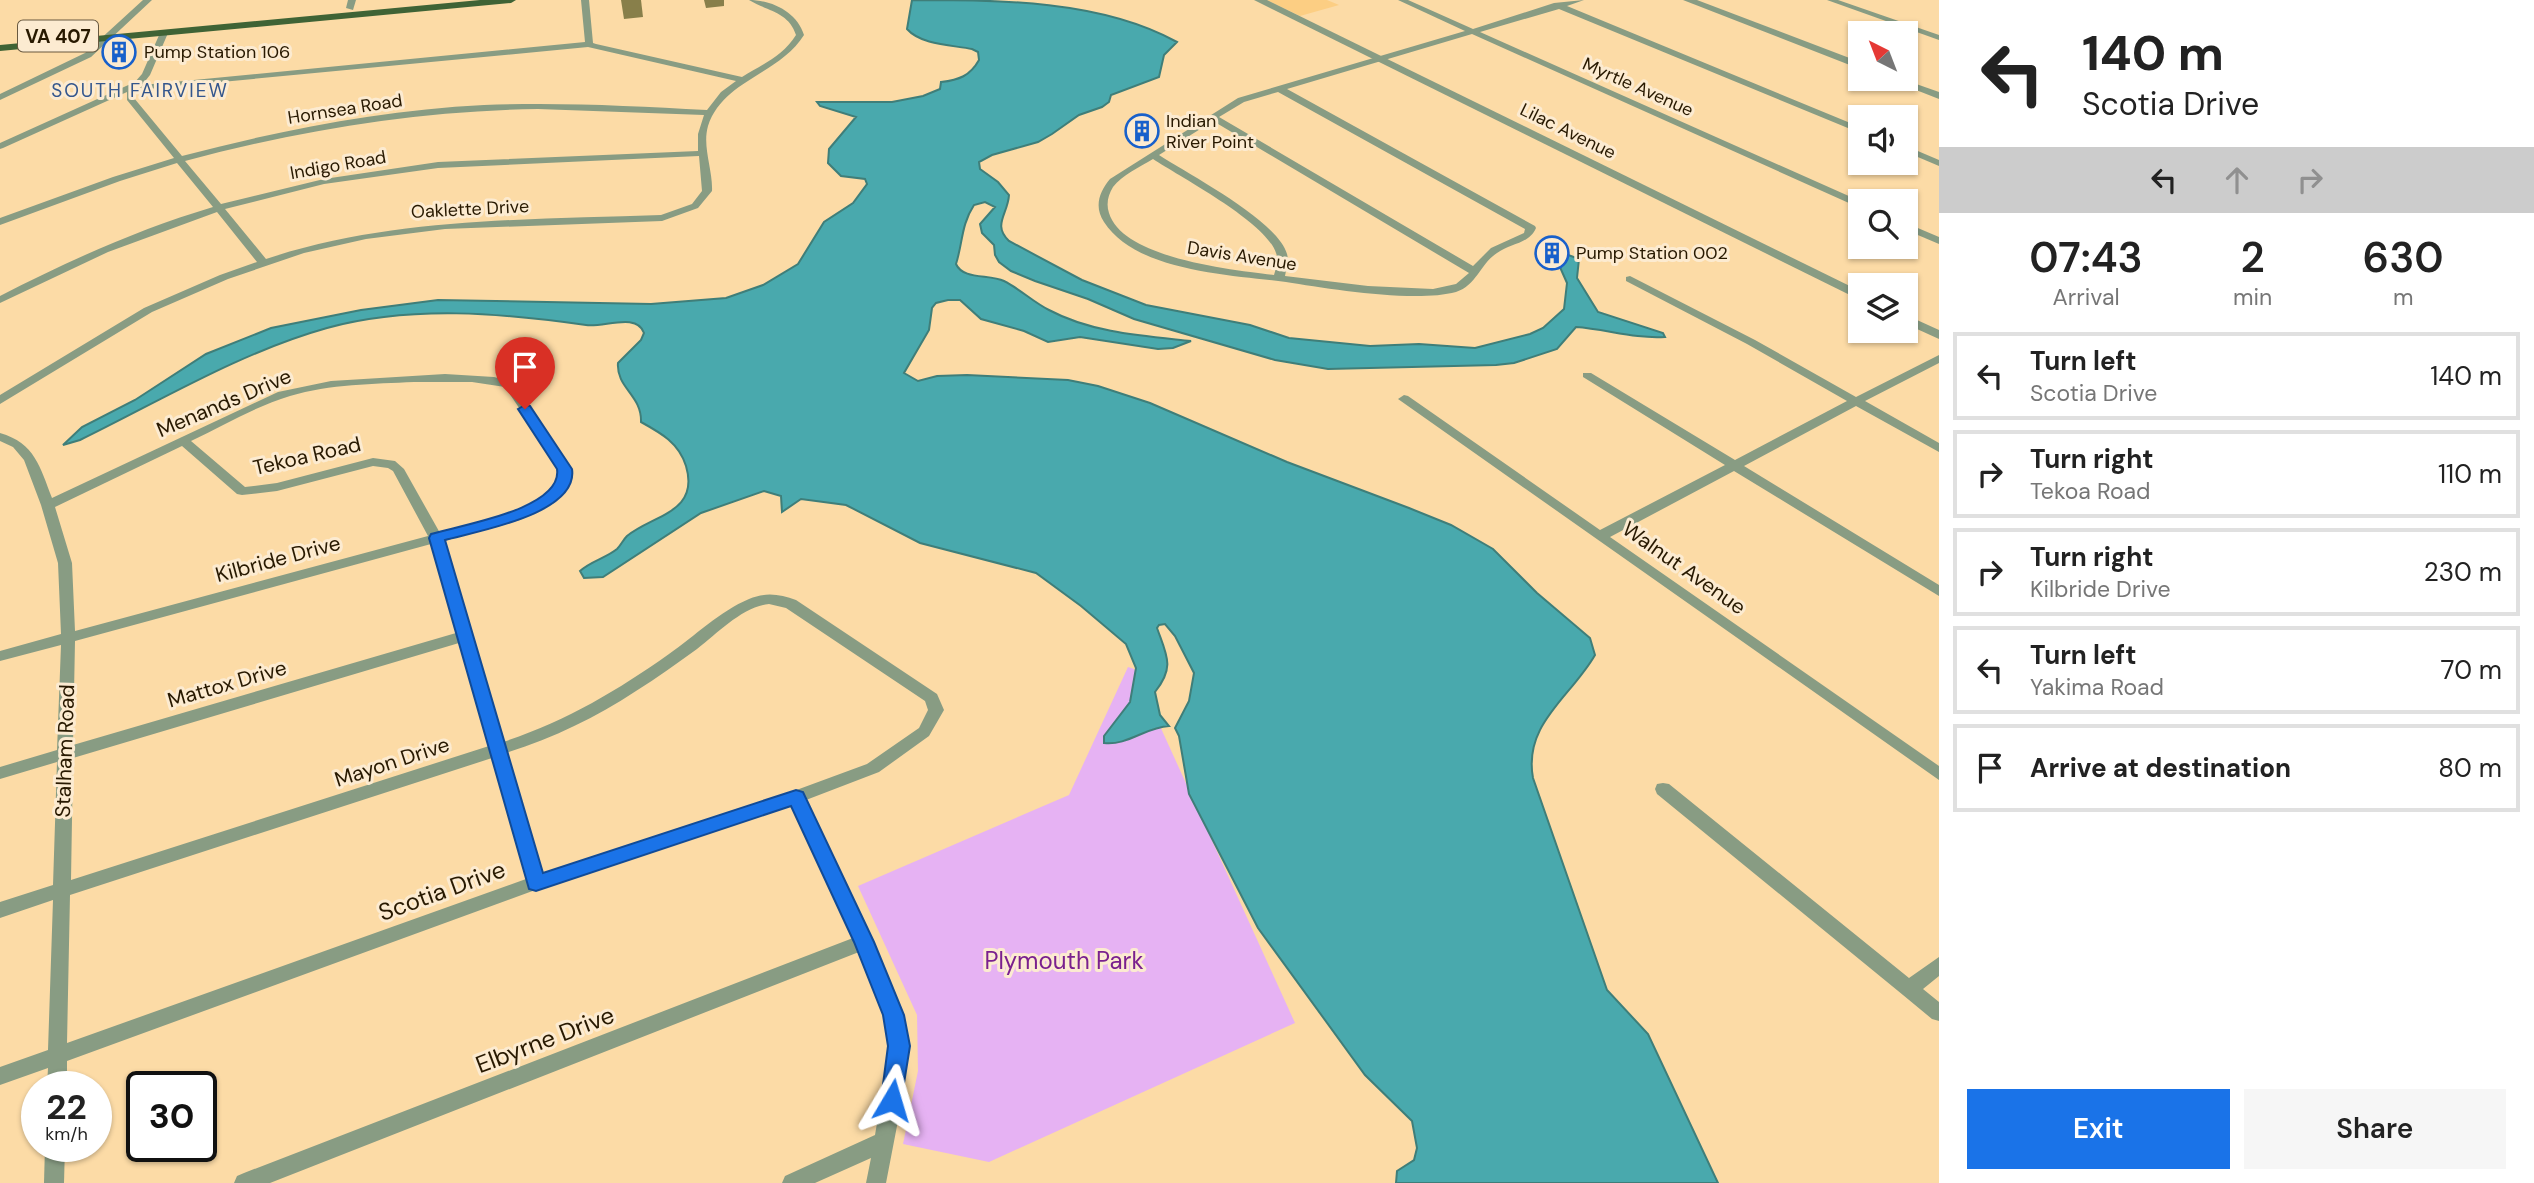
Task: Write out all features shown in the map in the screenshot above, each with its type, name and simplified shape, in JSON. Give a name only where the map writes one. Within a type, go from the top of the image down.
[{"type":"main road","name":"VA 407","points":[[0,48],[351,4],[438,0]]},
{"type":"main road","name":"VA 407","points":[[0,41],[164,33],[511,0]]},
{"type":"street","points":[[0,97],[69,66],[112,35],[148,0]]},
{"type":"street","points":[[585,0],[589,44]]},
{"type":"street","points":[[709,113],[741,79],[789,50],[800,34],[795,22],[784,13],[753,0]]},
{"type":"street","name":"Lilac Avenue","points":[[1259,0],[1848,290]]},
{"type":"street","name":"Myrtle Avenue","points":[[1402,0],[1848,200]]},
{"type":"street","points":[[1546,0],[1848,125]]},
{"type":"street","name":"Davis Avenue","points":[[1280,89],[1519,219],[1532,230],[1528,235],[1490,253],[1462,286],[1443,291],[1372,290],[1218,271],[1166,258],[1141,248],[1116,232],[1103,212],[1104,193],[1118,177],[1241,100],[1580,0]]},
{"type":"street","points":[[1688,0],[1848,61]]},
{"type":"street","points":[[1831,0],[1939,38]]},
{"type":"street","points":[[0,146],[133,88],[145,78],[164,33]]},
{"type":"street","points":[[133,88],[589,44],[597,48],[741,79]]},
{"type":"street","points":[[133,88],[130,98],[263,263]]},
{"type":"street","points":[[1918,88],[1939,96]]},
{"type":"street","name":"Hornsea Road","points":[[0,222],[62,197],[180,160],[326,126],[455,109],[558,106],[709,113]]},
{"type":"street","name":"Oaklette Drive","points":[[0,400],[148,310],[202,285],[263,263],[345,241],[405,230],[483,224],[645,220],[676,215],[695,206],[707,191],[703,130],[709,113]]},
{"type":"street","points":[[1212,117],[1475,272]]},
{"type":"street","name":"Indigo Road","points":[[0,300],[101,250],[220,208],[322,182],[474,162],[703,153]]},
{"type":"street","points":[[1918,154],[1939,163]]},
{"type":"street","points":[[1152,155],[1266,230],[1279,246],[1283,256],[1279,279]]},
{"type":"street","points":[[1918,231],[1939,241]]},
{"type":"street","points":[[1630,279],[1719,325],[1939,448]]},
{"type":"street","points":[[1918,325],[1939,335]]},
{"type":"street","points":[[1602,536],[1939,358]]},
{"type":"street","points":[[1587,375],[1939,591]]},
{"type":"street","name":"Menands Drive","points":[[48,505],[272,398],[315,386],[458,378],[486,378],[509,385],[564,469],[566,478],[560,489]]},
{"type":"street","name":"Walnut Avenue","points":[[1404,399],[1939,774]]},
{"type":"street","name":"Stalham Road","points":[[0,437],[25,450],[48,505],[65,563],[68,638],[58,1071]]},
{"type":"street","name":"Tekoa Road","points":[[182,440],[242,491],[277,487],[373,462],[391,464],[397,469],[436,538],[536,883]]},
{"type":"street","name":"Kilbride Drive","points":[[0,656],[538,508],[560,489]]},
{"type":"street","name":"Scotia Drive","points":[[0,1076],[536,883],[796,797],[873,768],[914,741],[931,724],[936,710],[932,698],[791,604],[780,599],[769,599]]},
{"type":"street","name":"Mayon Drive","points":[[0,910],[496,751],[585,717],[752,603],[769,599]]},
{"type":"street","name":"Mattox Drive","points":[[0,773],[466,636]]},
{"type":"street","points":[[1663,789],[1939,1013]]},
{"type":"street","points":[[796,797],[864,942],[895,1020],[899,1046],[876,1183]]},
{"type":"street","name":"Elbyrne Drive","points":[[244,1183],[864,942]]},
{"type":"street","points":[[1909,989],[1939,965]]},
{"type":"street","points":[[792,1183],[883,1142]]},
{"type":"street","points":[[54,1183],[55,1162]]},
{"type":"shaded area","points":[[1267,0],[1327,0],[1339,5],[1300,16]]},
{"type":"green space","name":"Plymouth Park","points":[[1128,667],[1134,669],[1295,1023],[989,1162],[903,1144],[918,1071],[917,1015],[858,886],[1069,795]]},
{"type":"water","points":[[912,0],[1014,2],[1083,10],[1147,28],[1177,42],[1164,55],[1159,77],[1111,95],[1109,102],[1102,107],[1079,115],[1038,142],[992,155],[979,162],[980,169],[998,182],[1009,195],[1001,224],[1009,241],[1082,280],[1146,305],[1250,325],[1289,338],[1370,346],[1419,344],[1475,348],[1530,334],[1543,328],[1564,309],[1567,283],[1559,265],[1563,253],[1579,259],[1577,278],[1598,312],[1663,333],[1665,337],[1642,337],[1576,327],[1557,349],[1514,363],[1496,365],[1328,369],[1275,360],[1134,319],[1011,271],[999,262],[994,245],[982,233],[980,224],[995,207],[985,202],[974,205],[964,227],[956,264],[959,269],[970,275],[1004,281],[1049,310],[1083,324],[1118,332],[1191,341],[1173,348],[1158,349],[1080,337],[1048,342],[1024,331],[981,319],[960,300],[948,300],[936,303],[932,308],[929,330],[904,373],[918,381],[937,376],[967,375],[1068,380],[1098,386],[1150,403],[1287,462],[1451,525],[1493,549],[1537,593],[1590,638],[1595,655],[1551,712],[1535,742],[1533,778],[1607,990],[1648,1034],[1718,1183],[1396,1183],[1397,1171],[1414,1160],[1417,1148],[1412,1121],[1365,1075],[1258,928],[1189,794],[1179,736],[1175,728],[1189,701],[1194,673],[1175,636],[1165,624],[1157,628],[1166,654],[1167,668],[1155,692],[1160,715],[1169,726],[1121,742],[1104,743],[1104,736],[1130,702],[1136,668],[1126,644],[1036,573],[920,543],[846,505],[801,499],[782,512],[781,496],[764,491],[701,513],[603,577],[584,578],[580,571],[617,549],[627,536],[637,529],[671,511],[680,503],[689,482],[679,451],[655,430],[641,422],[638,405],[618,372],[618,363],[641,340],[644,333],[634,323],[586,325],[456,313],[391,316],[359,321],[327,328],[263,350],[201,378],[80,440],[63,445],[82,427],[135,400],[206,354],[271,328],[361,310],[438,300],[651,304],[726,298],[763,285],[798,264],[824,222],[853,203],[867,184],[865,179],[841,176],[828,163],[829,149],[856,117],[820,106],[817,102],[892,102],[923,96],[940,89],[941,82],[968,73],[979,60],[978,52],[972,49],[928,41],[907,29]]},
{"type":"place","name":"Pump Station 106","points":[[119,52]]},
{"type":"place","name":"Indian River Point","points":[[1142,131]]},
{"type":"place","name":"Pump Station 002","points":[[1552,253]]},
{"type":"district","name":"SOUTH FAIRVIEW","points":[[140,90]]},
{"type":"route","points":[[525,409],[564,469],[566,478],[560,489],[538,508],[515,517],[436,538],[536,883],[796,797],[864,942],[894,1015],[899,1046],[892,1100]]}]
